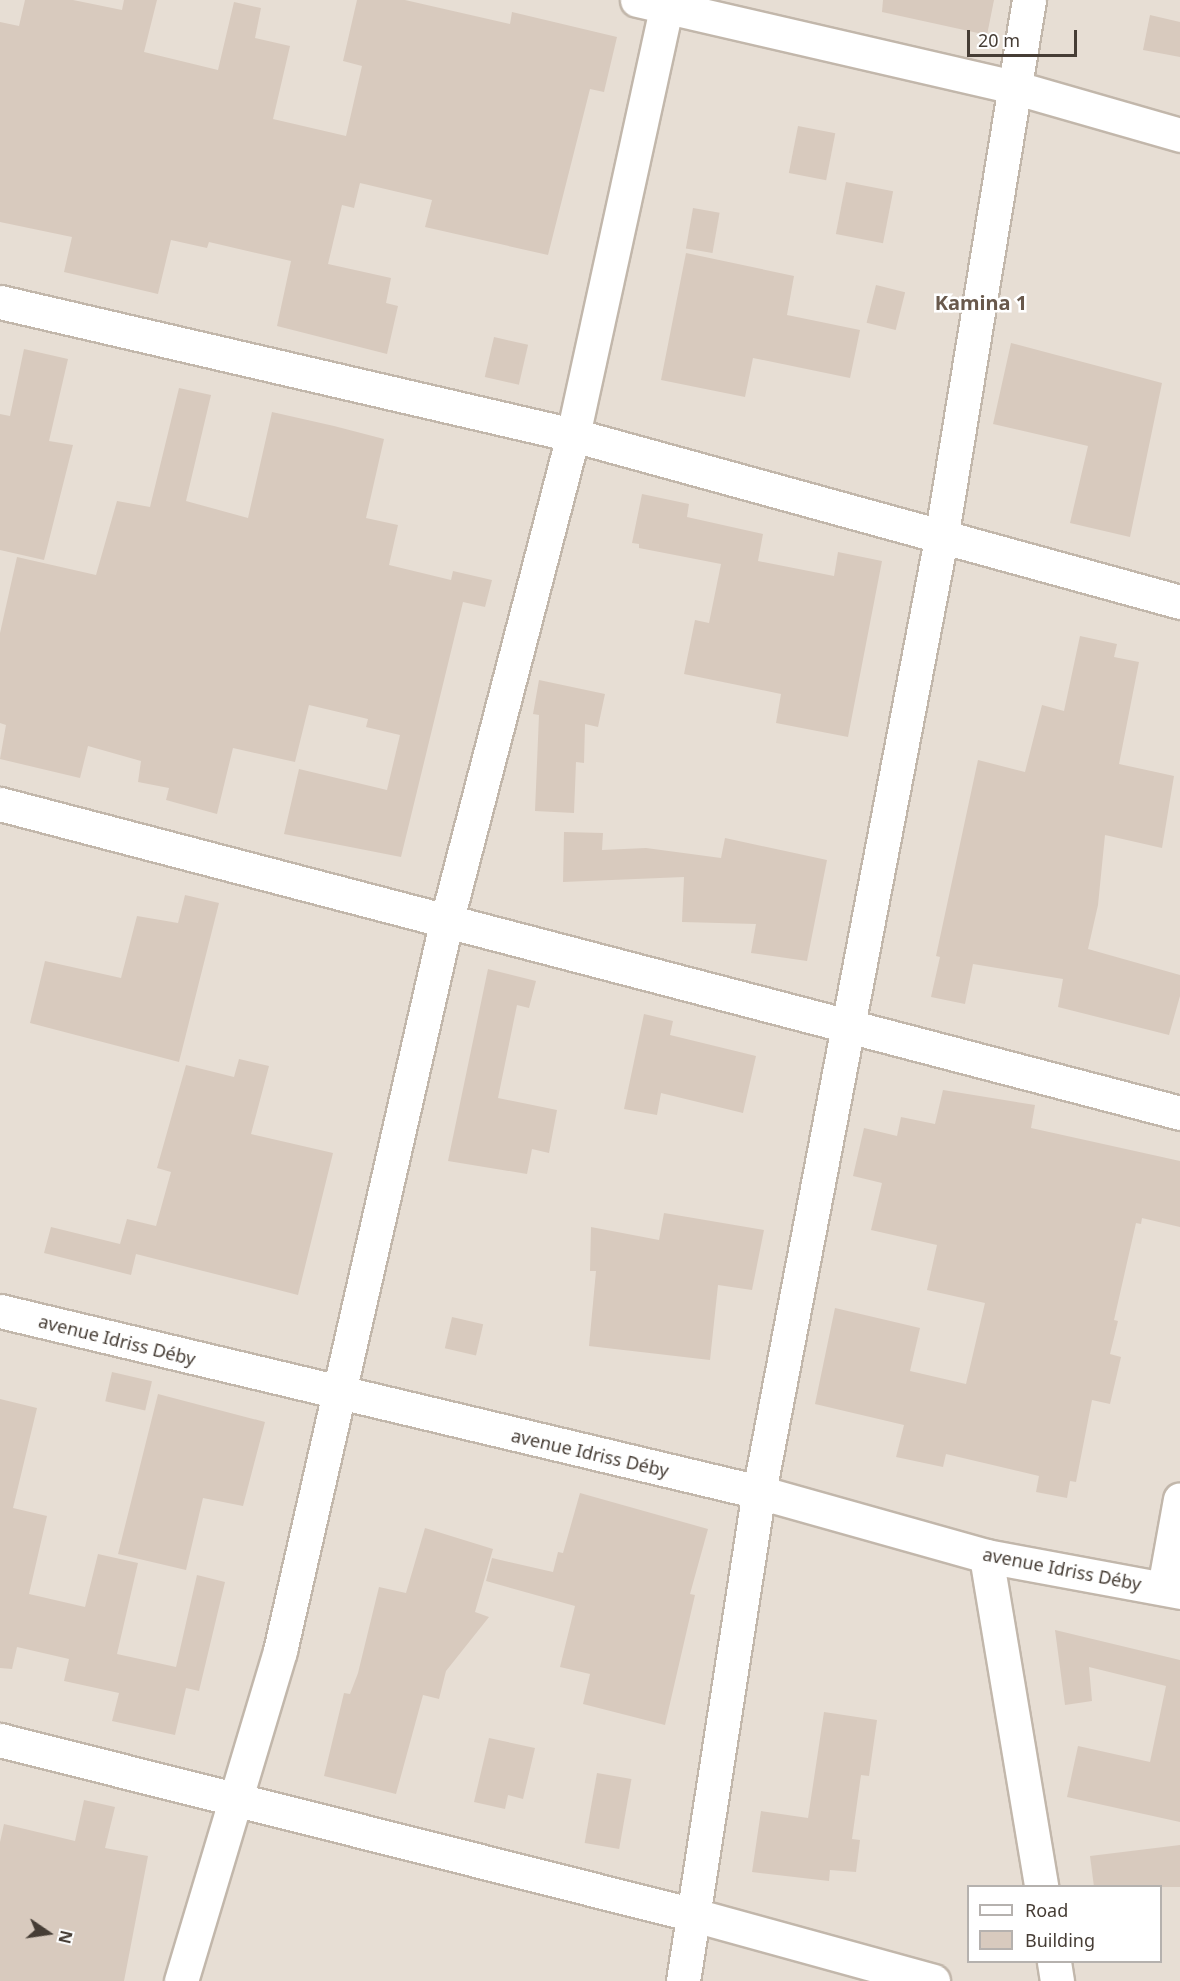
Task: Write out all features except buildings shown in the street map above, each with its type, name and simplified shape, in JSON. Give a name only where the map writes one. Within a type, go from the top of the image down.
[{"type":"street","points":[[683,1981],[759,1492],[850,1028],[940,539],[1029,0]]},
{"type":"street","points":[[181,1981],[280,1651],[446,922],[573,435],[657,2],[1013,87],[1180,135]]},
{"type":"street","points":[[0,302],[573,435],[940,539],[1180,602]]},
{"type":"street","points":[[0,804],[1180,1113]]},
{"type":"street","name":"avenue Idriss Déby","points":[[0,1311],[337,1394],[759,1492],[986,1556],[1172,1590]]},
{"type":"street","points":[[1172,1590],[1180,1499]]},
{"type":"street","points":[[986,1556],[1041,1885]]},
{"type":"street","points":[[0,1740],[694,1915],[933,1981]]},
{"type":"street","points":[[1054,1963],[1057,1981]]},
{"type":"shaded area","points":[[0,0],[1180,0],[1180,1981],[0,1981]]},
{"type":"district","name":"Kamina 1","points":[[981,302]]}]
